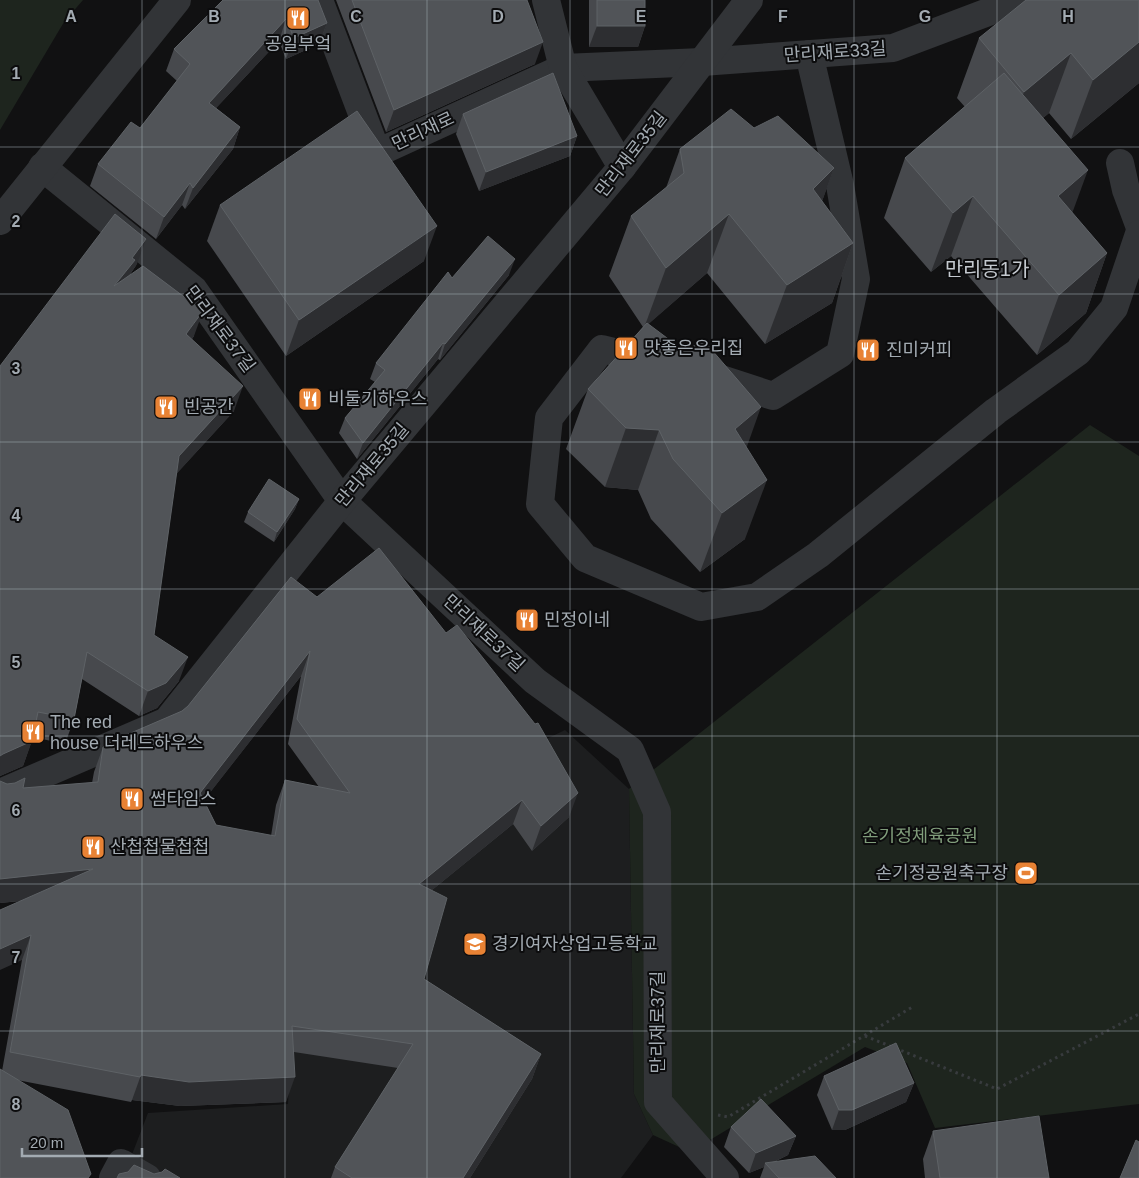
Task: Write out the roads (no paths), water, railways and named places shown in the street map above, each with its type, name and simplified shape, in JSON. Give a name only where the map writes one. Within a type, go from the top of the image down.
[{"type":"street","points":[[0,221],[177,0]]},
{"type":"street","name":"만리재로","points":[[319,0],[377,152],[562,68]]},
{"type":"street","points":[[546,0],[562,68],[622,167]]},
{"type":"street","name":"만리재로35길","points":[[0,793],[167,721],[342,501],[622,167],[749,0]]},
{"type":"street","name":"만리재로33길","points":[[562,68],[702,62],[893,48],[1020,0]]},
{"type":"street","points":[[809,54],[840,185],[856,279],[840,354],[773,396],[707,374],[602,349],[549,418],[540,504],[585,558],[701,606],[757,597],[818,555],[996,411],[1078,352],[1114,308],[1139,234]]},
{"type":"street","points":[[1120,163],[1126,190],[1139,225]]},
{"type":"street","name":"만리재로37길","points":[[42,168],[194,290],[342,501],[535,681],[630,750],[657,812],[658,1102],[725,1178]]},
{"type":"street","points":[[113,1178],[121,1163],[147,1178]]},
{"type":"place","name":"공일부엌","points":[[298,18]]},
{"type":"place","name":"맛좋은우리집","points":[[626,348]]},
{"type":"place","name":"진미커피","points":[[868,350]]},
{"type":"place","name":"비둘기하우스","points":[[310,399]]},
{"type":"place","name":"빈공간","points":[[166,407]]},
{"type":"place","name":"민정이네","points":[[527,620]]},
{"type":"place","name":"The red house 더레드하우스","points":[[33,732]]},
{"type":"place","name":"썸타임스","points":[[132,799]]},
{"type":"place","name":"산첩첩물첩첩","points":[[93,847]]},
{"type":"place","name":"손기정공원축구장","points":[[1026,873]]},
{"type":"place","name":"경기여자상업고등학교","points":[[475,944]]},
{"type":"district","name":"만리동1가","points":[[987,269]]},
{"type":"park label","name":"손기정체육공원","points":[[920,836]]}]
